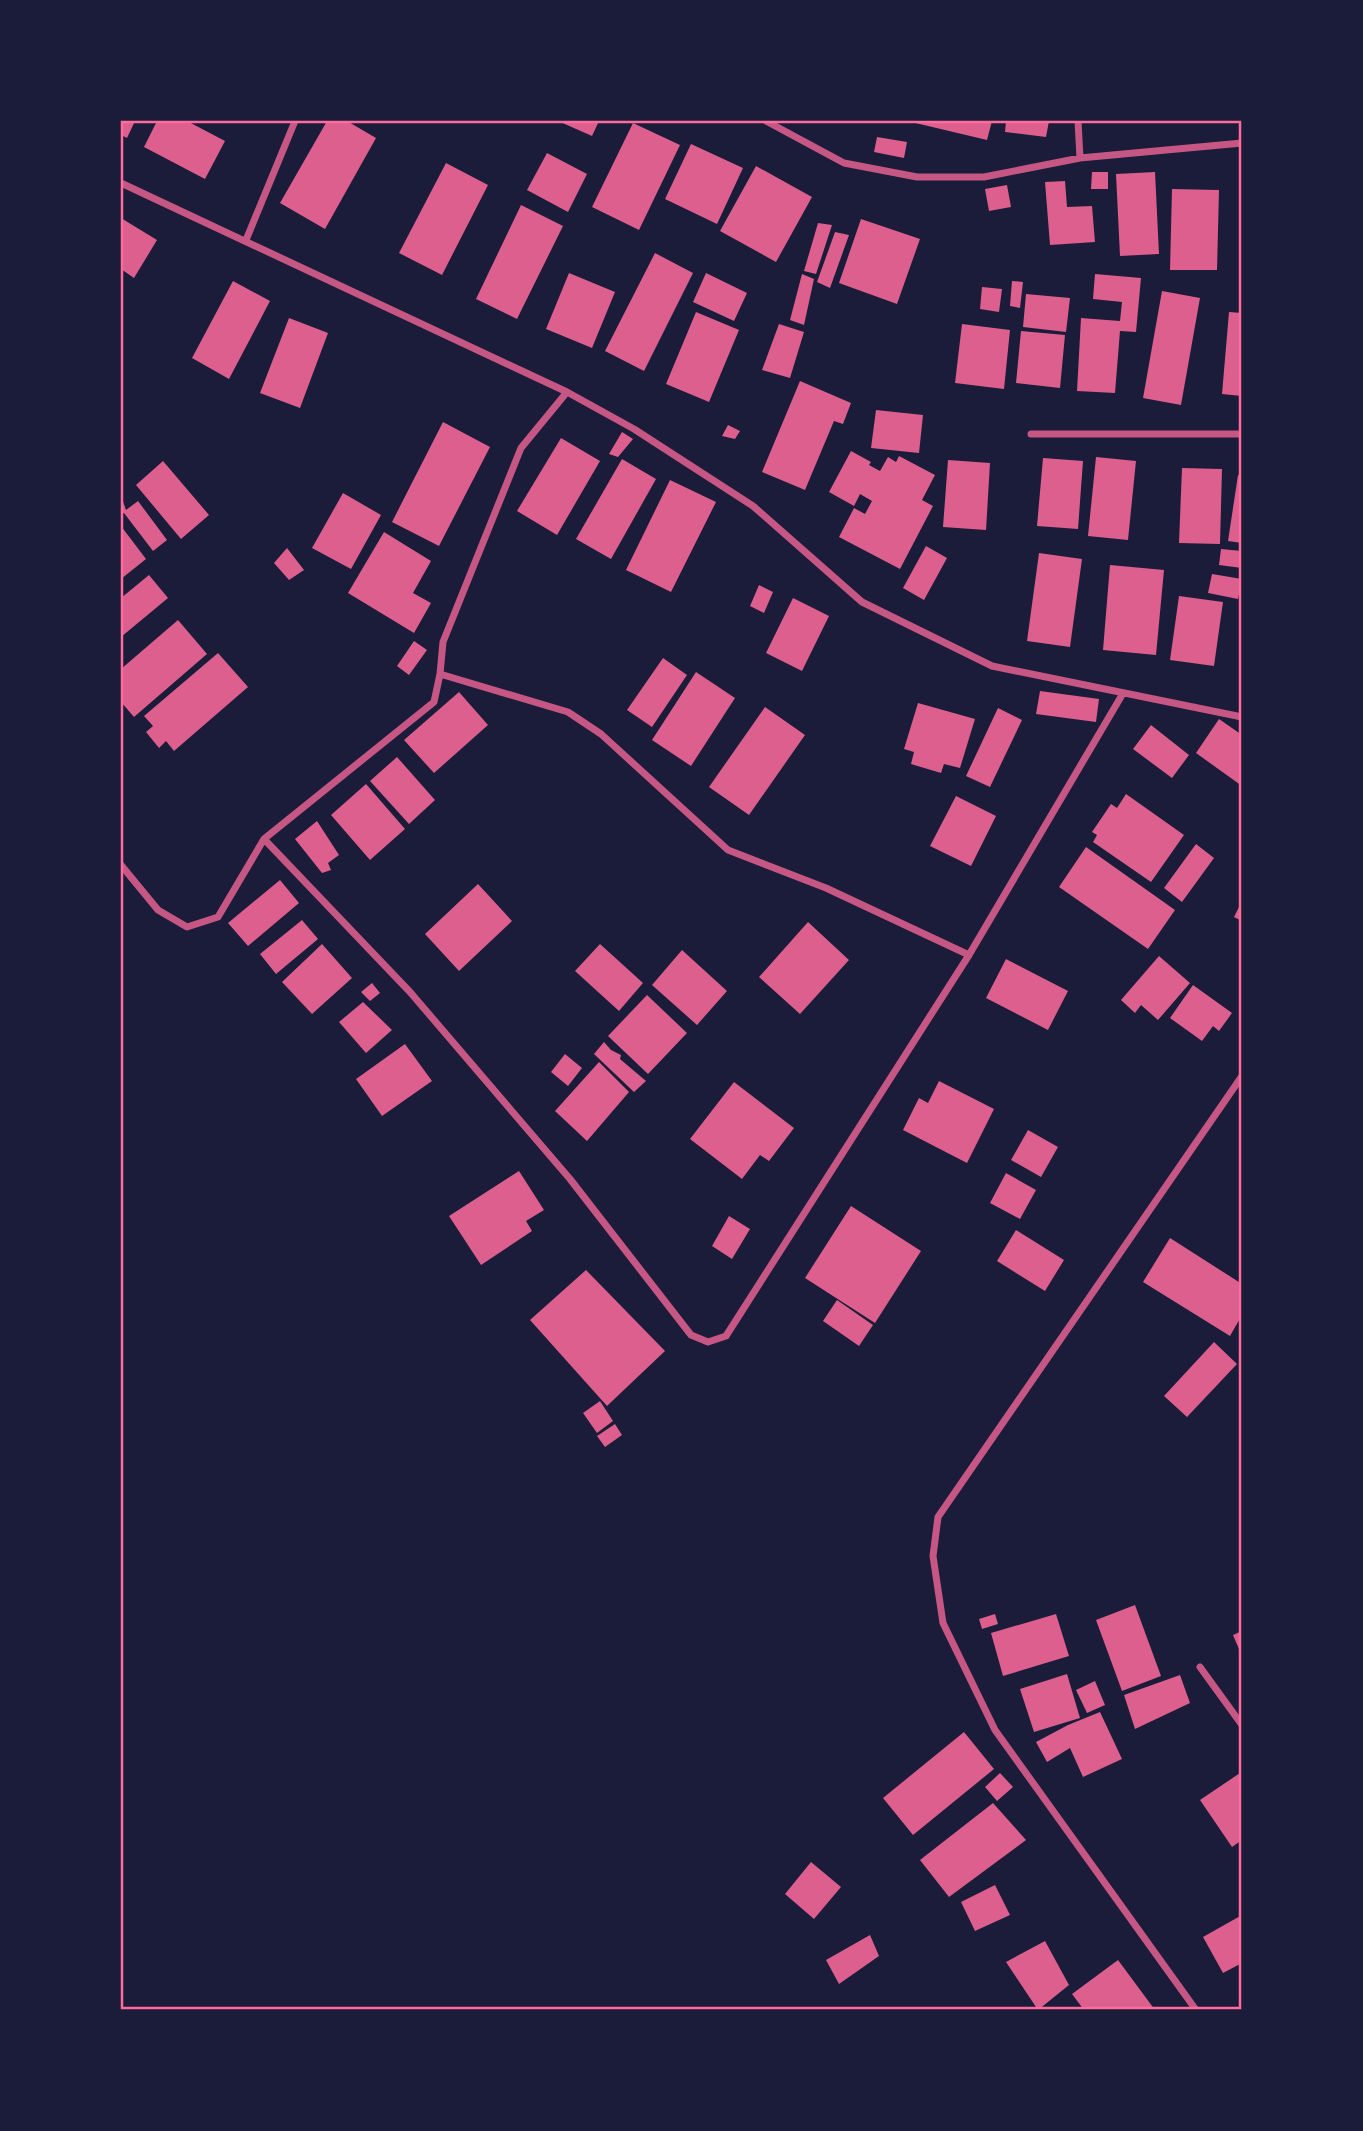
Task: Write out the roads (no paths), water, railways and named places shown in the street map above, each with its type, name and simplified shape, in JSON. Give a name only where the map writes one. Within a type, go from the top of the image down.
[{"type":"street","points":[[246,240],[295,121]]},
{"type":"street","points":[[766,121],[844,163],[917,177],[984,177],[1080,158],[1242,143]]},
{"type":"street","points":[[1078,121],[1080,158]]},
{"type":"street","points":[[121,183],[567,392],[634,429],[753,506],[862,601],[992,666],[1242,718]]},
{"type":"street","points":[[121,865],[158,910],[187,927],[218,917],[264,839],[434,702],[443,642],[521,448],[567,392]]},
{"type":"street","points":[[1031,434],[1242,434]]},
{"type":"street","points":[[440,674],[568,712],[601,734],[728,850],[826,888],[969,955]]},
{"type":"street","points":[[264,839],[410,992],[570,1180],[691,1335],[708,1342],[726,1336],[969,955],[1122,695]]},
{"type":"street","points":[[1196,2010],[995,1730],[943,1623],[933,1556],[938,1517],[1242,1076]]},
{"type":"street","points":[[1200,1667],[1242,1725]]}]
